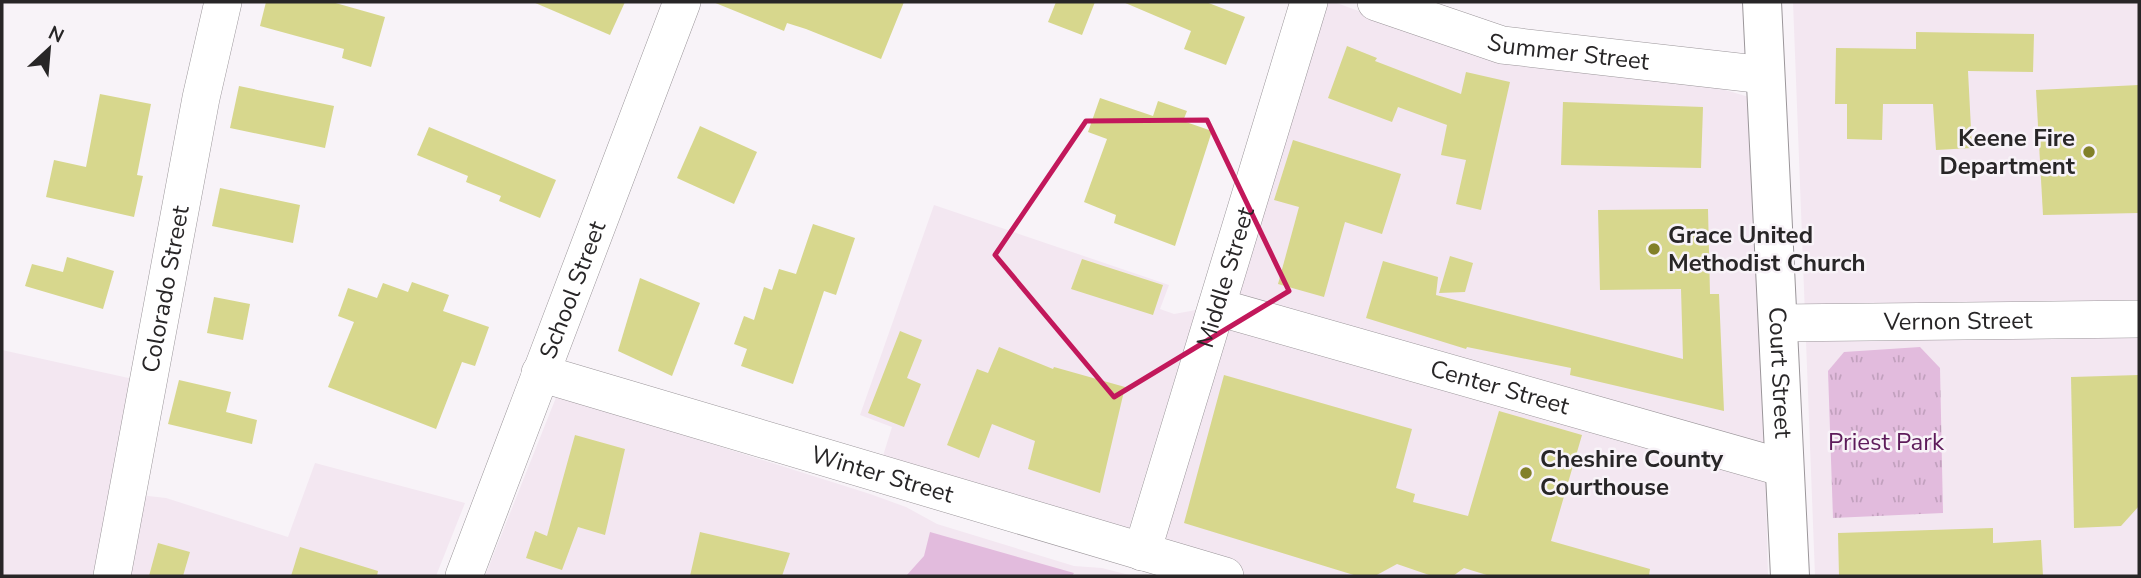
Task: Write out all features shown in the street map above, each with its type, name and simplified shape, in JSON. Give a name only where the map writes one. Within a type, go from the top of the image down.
[{"type":"main road","name":"Court Street","points":[[1762,2],[1790,576]]},
{"type":"street","name":"Colorado Street","points":[[112,576],[201,98],[222,2]]},
{"type":"street","name":"School Street","points":[[464,576],[682,2]]},
{"type":"street","name":"Middle Street","points":[[1142,552],[1309,2]]},
{"type":"street","name":"Summer Street","points":[[1376,2],[1502,45],[1765,75]]},
{"type":"street","name":"Center Street","points":[[1217,307],[1784,468]]},
{"type":"street","name":"Vernon Street","points":[[1778,323],[2139,319]]},
{"type":"street","name":"Winter Street","points":[[540,373],[1225,576]]},
{"type":"highlighted area","points":[[1207,120],[1289,291],[1114,397],[995,255],[1086,121]]},
{"type":"shaded area","points":[[1326,2],[1334,2],[1474,53],[1698,82],[1749,97],[1762,340],[1768,576],[1157,576],[1167,531]]},
{"type":"shaded area","points":[[1793,2],[2139,2],[2139,576],[1815,576]]},
{"type":"shaded area","points":[[934,205],[1169,285],[1160,309],[1174,314],[1196,310],[1129,528],[1107,525],[882,459],[892,427],[860,415]]},
{"type":"shaded area","points":[[2,350],[133,379],[113,492],[166,498],[288,537],[315,463],[465,503],[436,576],[2,576]]},
{"type":"shaded area","points":[[557,395],[870,494],[906,507],[937,524],[1074,566],[1102,568],[1133,576],[485,576]]},
{"type":"green space","name":"Priest Park","points":[[1920,347],[1940,368],[1943,513],[1833,518],[1828,371],[1844,352]]},
{"type":"green space","points":[[930,532],[1074,573],[1072,576],[906,576],[924,556]]},
{"type":"building","points":[[266,2],[332,2],[385,17],[371,67],[342,58],[344,49],[260,26]]},
{"type":"building","points":[[533,2],[625,2],[610,35]]},
{"type":"building","points":[[713,2],[904,2],[881,59],[787,23],[784,31]]},
{"type":"building","points":[[1056,2],[1095,2],[1082,35],[1048,22]]},
{"type":"building","points":[[1123,2],[1206,2],[1245,17],[1226,65],[1184,49],[1191,31]]},
{"type":"building","points":[[1916,32],[2034,34],[2033,72],[1968,71],[1972,148],[1936,150],[1933,104],[1883,104],[1882,140],[1847,139],[1847,104],[1835,104],[1836,48],[1916,49]]},
{"type":"building","points":[[1347,46],[1377,58],[1375,61],[1461,94],[1466,72],[1510,82],[1481,210],[1456,204],[1466,160],[1441,155],[1447,125],[1398,107],[1392,122],[1328,98]]},
{"type":"building","name":"Keene Fire Department","points":[[2139,85],[2139,213],[2043,215],[2036,90]]},
{"type":"building","points":[[239,86],[334,106],[325,148],[230,128]]},
{"type":"building","points":[[100,94],[151,104],[137,175],[143,176],[134,217],[46,197],[54,160],[86,167]]},
{"type":"building","points":[[1100,98],[1153,116],[1158,101],[1187,111],[1183,121],[1212,131],[1175,246],[1114,223],[1116,215],[1084,202],[1107,139],[1088,132]]},
{"type":"building","points":[[1563,102],[1703,107],[1701,168],[1561,165]]},
{"type":"building","points":[[700,126],[757,152],[734,204],[677,178]]},
{"type":"building","points":[[429,127],[556,180],[540,218],[499,201],[501,196],[466,182],[468,176],[417,155]]},
{"type":"building","points":[[1293,140],[1401,174],[1382,234],[1345,222],[1324,297],[1278,284],[1299,207],[1274,200]]},
{"type":"building","points":[[220,188],[300,205],[293,243],[212,226]]},
{"type":"building","points":[[1708,209],[1710,294],[1719,294],[1724,411],[1570,375],[1571,368],[1467,347],[1466,349],[1366,318],[1383,261],[1438,277],[1436,295],[1683,359],[1681,289],[1600,290],[1598,210]]},
{"type":"building","points":[[813,224],[855,238],[836,295],[824,291],[793,384],[741,366],[747,349],[734,344],[744,316],[754,320],[764,287],[772,290],[779,269],[796,274]]},
{"type":"building","points":[[1450,256],[1473,263],[1465,292],[1439,293]]},
{"type":"building","points":[[67,257],[114,271],[103,309],[25,286],[32,264],[63,272]]},
{"type":"building","points":[[1082,259],[1163,285],[1153,315],[1071,289]]},
{"type":"building","points":[[640,278],[700,303],[672,376],[618,351]]},
{"type":"building","points":[[412,282],[449,295],[443,311],[489,327],[475,366],[462,362],[436,429],[328,387],[354,322],[338,316],[348,288],[377,298],[383,283],[408,292]]},
{"type":"building","points":[[214,297],[250,304],[243,340],[207,333]]},
{"type":"building","points":[[900,331],[922,340],[907,378],[921,384],[904,427],[868,413]]},
{"type":"building","points":[[999,347],[1053,369],[1054,367],[1125,387],[1100,493],[1028,469],[1035,441],[992,424],[979,458],[947,445],[977,369],[988,373]]},
{"type":"building","points":[[1224,375],[1412,429],[1396,488],[1415,494],[1413,502],[1468,516],[1499,411],[1582,435],[1551,541],[1650,569],[1649,576],[1490,576],[1464,568],[1453,576],[1432,576],[1397,564],[1375,576],[1357,576],[1184,523]]},
{"type":"building","points":[[2139,375],[2139,506],[2121,526],[2074,528],[2071,377]]},
{"type":"building","points":[[179,380],[231,392],[226,412],[257,420],[252,444],[168,424]]},
{"type":"building","points":[[575,435],[625,449],[605,535],[578,527],[562,570],[526,558],[535,531],[547,536]]},
{"type":"building","points":[[1993,528],[1993,543],[2041,540],[2043,576],[1839,576],[1838,533]]},
{"type":"building","points":[[700,532],[790,553],[782,576],[690,576]]},
{"type":"building","points":[[158,543],[190,552],[183,576],[149,576]]},
{"type":"building","points":[[300,547],[378,571],[377,576],[291,576]]},
{"type":"place","name":"Keene Fire Department","points":[[2089,152]]},
{"type":"place","name":"Grace United Methodist Church","points":[[1654,249]]},
{"type":"place","name":"Cheshire County Courthouse","points":[[1526,473]]}]
